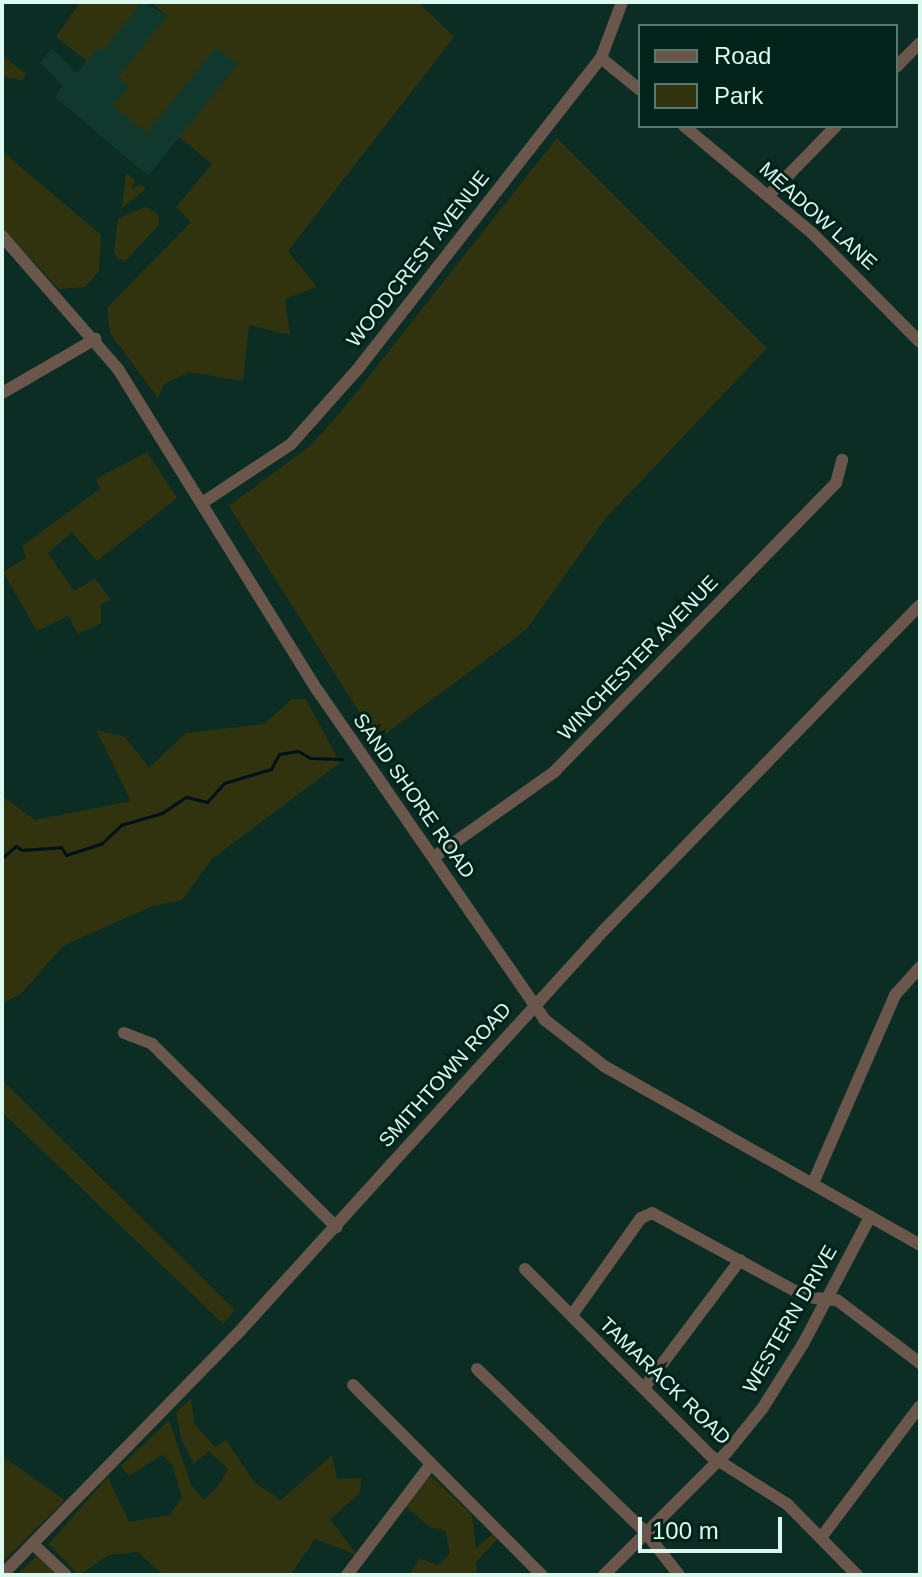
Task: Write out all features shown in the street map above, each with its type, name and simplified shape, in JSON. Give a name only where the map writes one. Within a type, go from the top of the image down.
[{"type":"street","name":"WOODCREST AVENUE","points":[[202,503],[268,461],[312,423],[601,58],[622,2]]},
{"type":"street","points":[[898,65],[920,43]]},
{"type":"street","points":[[601,58],[638,88]]},
{"type":"street","name":"MEADOW LANE","points":[[686,128],[812,233],[920,342]]},
{"type":"street","points":[[768,196],[834,128]]},
{"type":"street","name":"SAND SHORE ROAD","points":[[2,236],[95,339],[202,503],[318,691],[534,1006],[594,1059],[920,1245]]},
{"type":"street","points":[[2,393],[95,339]]},
{"type":"street","name":"WINCHESTER AVENUE","points":[[434,857],[554,772],[836,483],[842,460]]},
{"type":"street","name":"SMITHTOWN ROAD","points":[[2,1575],[336,1227],[534,1006],[920,605]]},
{"type":"street","points":[[813,1183],[895,995],[920,967]]},
{"type":"street","points":[[124,1033],[152,1044],[336,1227]]},
{"type":"street","points":[[572,1315],[648,1214],[806,1297],[844,1304],[920,1363]]},
{"type":"street","name":"WESTERN DRIVE","points":[[604,1575],[718,1461],[783,1378],[828,1300],[870,1217]]},
{"type":"street","points":[[644,1388],[740,1260]]},
{"type":"street","name":"TAMARACK ROAD","points":[[525,1269],[718,1461],[787,1504],[823,1535],[857,1575]]},
{"type":"street","points":[[477,1369],[646,1533],[679,1575]]},
{"type":"street","points":[[353,1385],[542,1575]]},
{"type":"street","points":[[823,1535],[920,1406]]},
{"type":"street","points":[[347,1575],[431,1464]]},
{"type":"street","points":[[33,1544],[66,1575]]},
{"type":"shaded area","points":[[142,2],[168,16],[119,76],[129,86],[216,47],[238,64],[148,176],[55,97],[63,86],[40,63],[52,48],[77,73],[97,48],[102,51]]},
{"type":"green space","points":[[80,2],[142,2],[102,52],[97,48],[87,61],[56,37]]},
{"type":"green space","points":[[151,2],[418,2],[454,37],[288,251],[317,287],[285,299],[290,335],[249,325],[243,381],[189,372],[164,384],[158,398],[110,333],[107,308],[191,222],[176,207],[212,164],[179,137],[238,64],[216,48],[146,133],[113,106],[129,86],[118,77],[167,16]]},
{"type":"green space","points":[[2,55],[26,74],[22,80],[2,77]]},
{"type":"green space","points":[[557,138],[767,348],[605,519],[526,630],[377,740],[229,506],[310,446],[340,413]]},
{"type":"green space","points":[[2,151],[101,235],[99,271],[85,287],[59,289],[2,228]]},
{"type":"green space","points":[[126,173],[135,180],[131,190],[140,184],[146,189],[122,208]]},
{"type":"green space","points":[[145,207],[158,214],[159,225],[126,260],[118,259],[114,252],[118,219]]},
{"type":"green space","points":[[147,452],[177,498],[97,561],[72,532],[48,553],[74,591],[95,579],[111,600],[101,604],[101,623],[78,634],[68,616],[37,631],[3,572],[26,558],[22,546],[100,489],[96,479]]},
{"type":"green space","points":[[292,699],[306,699],[340,763],[212,859],[182,900],[152,906],[63,946],[21,994],[2,1003],[2,796],[35,820],[131,801],[96,730],[125,737],[149,768],[186,733],[264,724]]},
{"type":"green space","points":[[2,1080],[235,1310],[223,1324],[2,1112]]},
{"type":"green space","points":[[191,1399],[195,1425],[215,1447],[226,1440],[255,1483],[281,1500],[332,1455],[337,1479],[361,1478],[360,1493],[330,1519],[357,1555],[315,1539],[290,1575],[163,1575],[138,1552],[109,1555],[79,1575],[49,1544],[108,1477],[129,1522],[170,1515],[182,1497],[172,1464],[162,1455],[129,1476],[121,1466],[169,1420],[191,1485],[204,1500],[218,1486],[228,1469],[209,1451],[194,1464],[182,1441],[176,1412]]},
{"type":"green space","points":[[2,1456],[65,1500],[2,1563]]},
{"type":"green space","points":[[432,1477],[472,1515],[476,1548],[494,1533],[499,1537],[476,1562],[477,1575],[409,1575],[420,1558],[438,1566],[450,1553],[445,1530],[431,1528],[405,1506],[424,1478]]},
{"type":"green space","points":[[37,1556],[58,1575],[17,1575]]},
{"type":"waterway","points":[[2,858],[16,846],[22,850],[61,847],[66,855],[102,843],[121,825],[162,813],[186,797],[207,802],[224,783],[271,769],[279,754],[298,751],[310,758],[342,759]]}]
